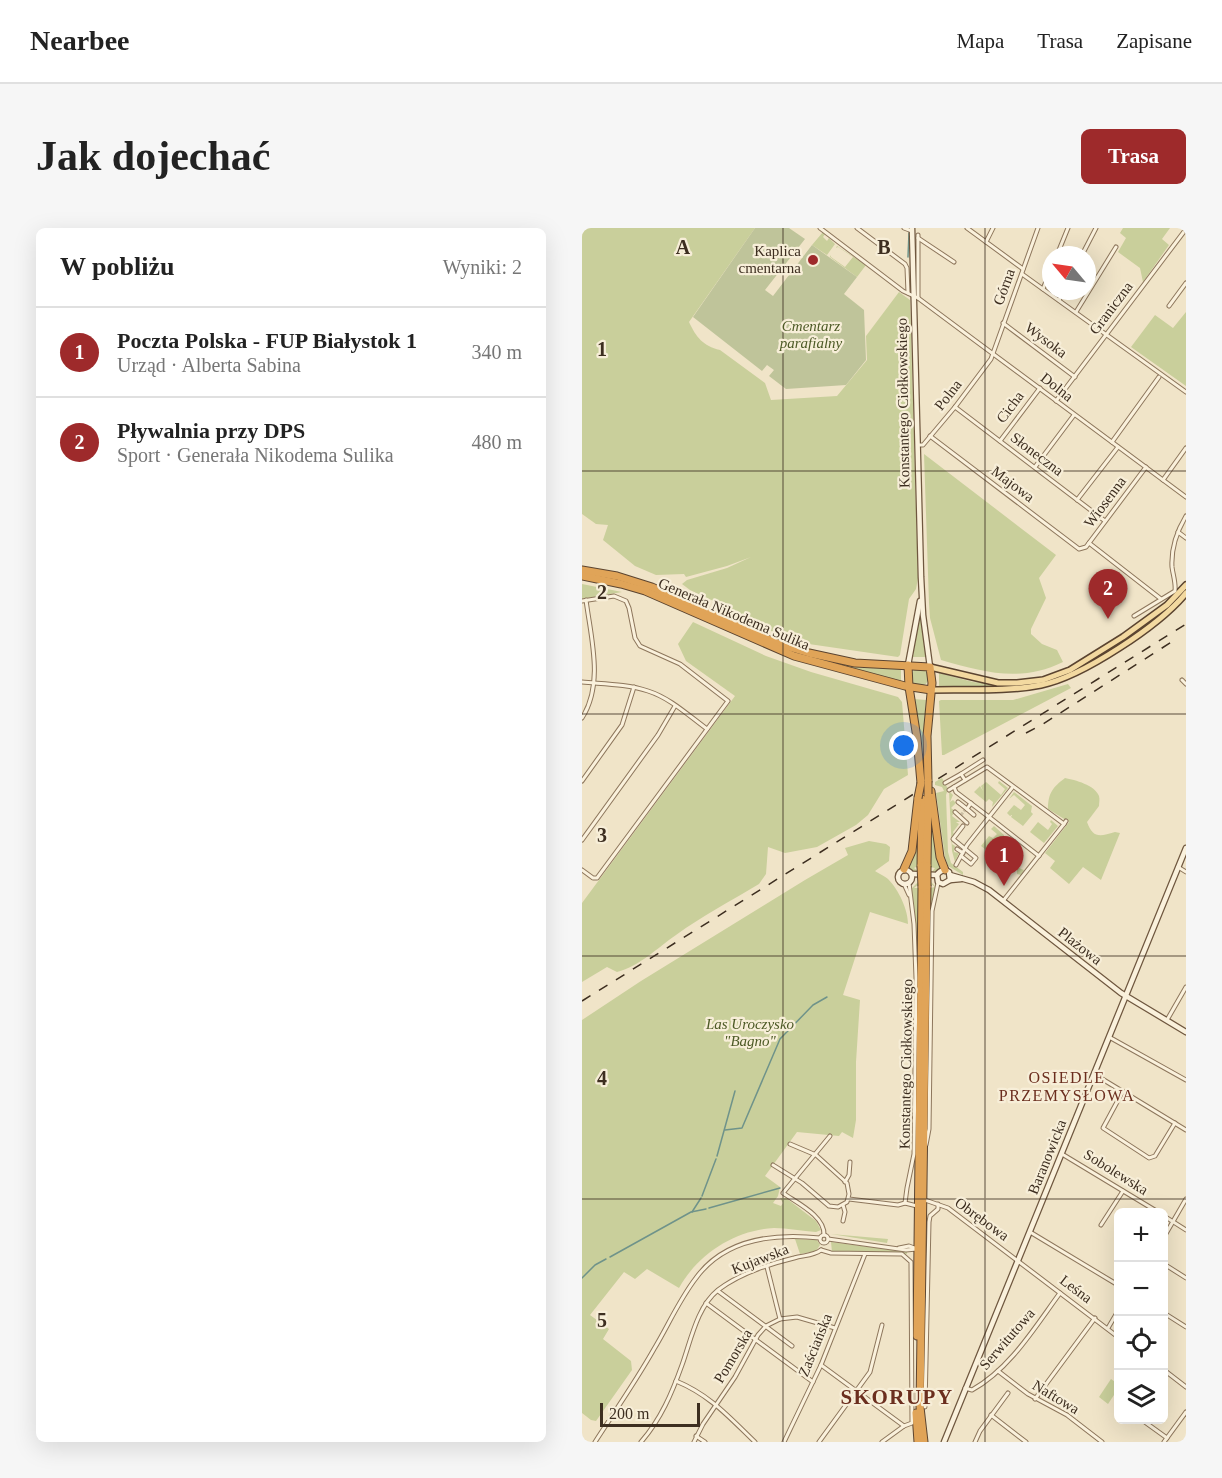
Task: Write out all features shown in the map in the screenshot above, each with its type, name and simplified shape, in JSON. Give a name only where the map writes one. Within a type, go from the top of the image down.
[{"type":"highway","name":"Generała Nikodema Sulika","points":[[582,570],[641,583],[799,651],[855,663],[930,667]]},
{"type":"highway","name":"Generała Nikodema Sulika","points":[[582,576],[633,587],[785,653],[909,687],[931,690]]},
{"type":"highway","points":[[633,587],[641,587],[641,583]]},
{"type":"highway","name":"Konstantego Ciołkowskiego","points":[[908,665],[909,687],[925,780]]},
{"type":"highway","name":"Konstantego Ciołkowskiego","points":[[918,1442],[916,1424],[924,1153],[925,780],[931,690],[930,667]]},
{"type":"highway","points":[[904,870],[912,850],[925,795]]},
{"type":"highway","points":[[925,795],[940,857],[948,875]]},
{"type":"highway","name":"Konstantego Ciołkowskiego","points":[[923,1204],[924,886]]},
{"type":"highway","name":"Konstantego Ciołkowskiego","points":[[920,1249],[920,1407],[924,1442]]},
{"type":"main road","points":[[930,667],[998,682],[1017,683],[1043,680],[1070,670],[1124,638],[1167,606],[1186,585]]},
{"type":"main road","points":[[931,690],[1028,687],[1062,679],[1149,627],[1175,606],[1186,593]]},
{"type":"street","name":"Dolna","points":[[820,228],[1186,497]]},
{"type":"street","points":[[857,228],[905,264],[913,296]]},
{"type":"street","points":[[904,228],[912,230]]},
{"type":"street","points":[[967,228],[1042,288]]},
{"type":"street","points":[[986,242],[993,228]]},
{"type":"street","name":"Górna","points":[[993,354],[1038,228]]},
{"type":"street","points":[[1061,246],[1068,228]]},
{"type":"street","points":[[1087,246],[1096,228]]},
{"type":"street","name":"Graniczna","points":[[1056,401],[1186,229]]},
{"type":"street","name":"Konstantego Ciołkowskiego","points":[[912,230],[921,577],[930,667]]},
{"type":"street","points":[[913,296],[918,237],[954,262]]},
{"type":"street","points":[[1076,312],[1116,247]]},
{"type":"street","points":[[1169,306],[1186,283]]},
{"type":"street","points":[[1059,300],[1186,392]]},
{"type":"street","name":"Wysoka","points":[[1004,323],[1075,376]]},
{"type":"street","name":"Polna","points":[[917,445],[923,445],[955,407],[993,354]]},
{"type":"street","points":[[1112,442],[1160,377]]},
{"type":"street","name":"Cicha","points":[[1000,441],[1040,388]]},
{"type":"street","name":"Słoneczna","points":[[955,407],[1105,522]]},
{"type":"street","points":[[1035,468],[1074,415]]},
{"type":"street","name":"Majowa","points":[[930,436],[1075,547],[1082,550]]},
{"type":"street","points":[[1077,500],[1118,447]]},
{"type":"street","points":[[1163,480],[1186,448]]},
{"type":"street","name":"Wiosenna","points":[[1082,550],[1146,467]]},
{"type":"street","points":[[1134,616],[1176,588],[1172,563],[1173,550],[1186,516]]},
{"type":"street","points":[[1178,532],[1186,538]]},
{"type":"street","points":[[1089,543],[1161,599]]},
{"type":"street","name":"Konstantego Ciołkowskiego","points":[[908,665],[919,605],[921,577]]},
{"type":"street","points":[[582,718],[590,702],[594,683],[584,601],[614,596],[626,601],[633,634],[640,646],[680,664],[728,699],[728,703],[596,879],[582,870]]},
{"type":"street","points":[[1182,680],[1186,684]]},
{"type":"street","points":[[582,682],[634,687],[658,695],[707,729]]},
{"type":"street","points":[[582,781],[622,725],[634,687]]},
{"type":"street","points":[[582,840],[658,735],[675,706]]},
{"type":"street","points":[[945,783],[983,760]]},
{"type":"street","points":[[949,790],[987,767],[1065,822],[1003,901]]},
{"type":"street","points":[[961,774],[965,780]]},
{"type":"street","points":[[954,787],[956,792],[1039,856]]},
{"type":"street","points":[[956,865],[1013,787]]},
{"type":"street","points":[[958,802],[974,815]]},
{"type":"street","points":[[966,809],[971,803]]},
{"type":"street","points":[[955,812],[968,823]]},
{"type":"street","points":[[963,826],[953,839],[963,853]]},
{"type":"street","name":"Baranowicka","points":[[944,1442],[1186,848]]},
{"type":"street","points":[[957,849],[963,853]]},
{"type":"street","points":[[1178,867],[1186,872]]},
{"type":"street","points":[[906,1203],[905,1194],[914,1154],[916,969],[914,924],[909,896],[909,880],[909,870],[904,870],[898,876],[899,879],[909,880],[939,880],[948,875]]},
{"type":"street","points":[[924,1153],[929,1129],[932,911],[940,871],[948,875]]},
{"type":"street","name":"Plażowa","points":[[948,875],[984,887],[1126,996],[1186,1032]]},
{"type":"street","points":[[1167,1020],[1186,987]]},
{"type":"street","points":[[1109,1037],[1186,1080]]},
{"type":"street","points":[[1094,1074],[1186,1130]]},
{"type":"street","points":[[1123,1091],[1103,1128],[1149,1158],[1155,1156],[1175,1123]]},
{"type":"street","points":[[830,1136],[783,1193],[821,1222],[824,1235],[828,1239],[899,1248],[913,1246],[920,1249]]},
{"type":"street","points":[[773,1166],[796,1179],[828,1205],[835,1208],[843,1205],[849,1199],[849,1188],[845,1182],[816,1155],[790,1144]]},
{"type":"street","name":"Sobolewska","points":[[1061,1154],[1151,1208]]},
{"type":"street","points":[[845,1182],[849,1175],[850,1162]]},
{"type":"street","points":[[1101,1225],[1123,1191]]},
{"type":"street","name":"Obrębowa","points":[[849,1199],[901,1206],[906,1203],[938,1204],[948,1208],[1018,1261]]},
{"type":"street","points":[[1168,1230],[1186,1199]]},
{"type":"street","points":[[925,1407],[929,1222],[930,1216],[938,1209],[938,1204]]},
{"type":"street","points":[[843,1205],[845,1212],[843,1221]]},
{"type":"street","points":[[1168,1219],[1186,1230]]},
{"type":"street","points":[[1030,1232],[1114,1282]]},
{"type":"street","points":[[595,1442],[644,1368],[700,1272],[718,1257],[738,1246],[761,1238],[786,1235],[820,1238],[824,1235]]},
{"type":"street","points":[[820,1238],[823,1243]]},
{"type":"street","points":[[821,1250],[823,1243],[828,1239]]},
{"type":"street","name":"Kujawska","points":[[641,1442],[658,1421],[706,1303],[738,1277],[821,1250],[829,1253],[902,1254],[911,1262],[912,1423],[904,1426]]},
{"type":"street","name":"Zaściańska","points":[[784,1442],[821,1365],[865,1254]]},
{"type":"street","name":"Leśna","points":[[1018,1261],[1114,1332]]},
{"type":"street","points":[[767,1267],[780,1319]]},
{"type":"street","points":[[1168,1267],[1186,1278]]},
{"type":"street","points":[[718,1291],[792,1346]]},
{"type":"street","name":"Serwitutowa","points":[[965,1388],[972,1390],[989,1380],[1018,1349],[1061,1293]]},
{"type":"street","points":[[706,1303],[813,1382]]},
{"type":"street","points":[[1108,1328],[1116,1316]]},
{"type":"street","points":[[1168,1316],[1186,1327]]},
{"type":"street","name":"Pomorska","points":[[694,1442],[735,1377],[755,1340],[766,1326],[780,1319],[803,1318],[835,1328]]},
{"type":"street","points":[[1035,1399],[1095,1318]]},
{"type":"street","points":[[819,1442],[870,1371],[882,1325]]},
{"type":"street","points":[[821,1365],[904,1426],[882,1442]]},
{"type":"street","name":"Naftowa","points":[[998,1371],[1035,1399],[1067,1415],[1102,1442]]},
{"type":"street","points":[[1168,1373],[1186,1388]]},
{"type":"street","points":[[676,1381],[698,1391],[755,1442]]},
{"type":"street","points":[[975,1442],[991,1415],[1008,1393]]},
{"type":"street","points":[[1148,1424],[1166,1440],[1186,1412]]},
{"type":"street","points":[[991,1415],[1026,1442]]},
{"type":"street","points":[[696,1436],[705,1442]]},
{"type":"green space","points":[[582,228],[755,228],[689,322],[697,336],[705,343],[720,350],[765,383],[771,400],[837,396],[867,360],[866,336],[899,292],[910,300],[918,578],[916,589],[909,599],[898,657],[802,643],[761,627],[752,619],[682,584],[687,580],[727,568],[751,557],[686,577],[684,574],[656,575],[635,566],[603,540],[608,525],[596,524],[582,514]]},
{"type":"green space","name":"Cmentarz parafialny","points":[[755,228],[789,228],[805,239],[765,290],[773,296],[812,245],[857,277],[844,294],[864,310],[866,360],[846,385],[786,389],[769,376],[774,370],[767,365],[762,371],[693,317]]},
{"type":"green space","points":[[1123,228],[1170,228],[1162,239],[1169,245],[1143,282],[1140,268],[1118,252],[1126,238],[1120,233]]},
{"type":"green space","points":[[823,232],[825,234],[823,237],[827,241],[829,238],[835,244],[827,255],[812,245]]},
{"type":"green space","points":[[837,246],[866,265],[857,277],[830,257],[831,255],[845,267],[853,257],[838,247],[836,248]]},
{"type":"green space","points":[[1186,312],[1186,386],[1131,347],[1155,315],[1173,328]]},
{"type":"green space","points":[[924,454],[1056,555],[1039,578],[1046,598],[1031,629],[1031,634],[1042,644],[1057,650],[1063,662],[1032,672],[1017,674],[987,671],[941,660],[930,618]]},
{"type":"green space","points":[[582,584],[622,592],[582,599]]},
{"type":"green space","points":[[645,588],[808,656],[855,666],[901,668],[901,682],[797,655]]},
{"type":"green space","points":[[920,612],[926,657],[913,657]]},
{"type":"green space","points":[[693,622],[766,656],[811,672],[898,697],[902,702],[908,775],[884,789],[868,815],[856,825],[817,847],[785,853],[768,847],[766,874],[759,884],[696,921],[633,966],[617,972],[607,967],[582,982],[582,903],[735,696],[686,661],[678,644]]},
{"type":"green space","points":[[920,668],[926,671],[929,677],[926,683],[920,686],[914,683],[911,677],[914,671]]},
{"type":"green space","points":[[939,673],[973,682],[1009,686],[939,688]]},
{"type":"green space","points":[[1068,684],[1071,688],[942,755],[939,701],[1013,700]]},
{"type":"green space","points":[[914,699],[926,700],[924,778]]},
{"type":"green space","points":[[942,778],[948,789],[946,795],[948,852],[951,863],[963,872],[963,875],[948,866],[945,857],[936,793],[944,791],[942,787],[935,785],[935,782]]},
{"type":"green space","points":[[1065,778],[1089,786],[1097,792],[1099,806],[1087,822],[1094,834],[1120,833],[1101,880],[1083,867],[1069,884],[1050,868],[1055,861],[1045,853],[1069,822],[1048,809],[1049,799],[1054,788]]},
{"type":"green space","points":[[999,781],[1008,788],[992,807],[993,802],[989,799],[986,802],[974,792],[980,786],[983,791],[981,786],[986,782],[1001,795],[1005,789],[998,783]]},
{"type":"green space","points":[[949,791],[953,795],[950,802],[953,800],[956,803],[951,808],[955,811],[952,816],[960,822],[956,822],[959,824],[953,832],[954,852],[959,853],[955,862],[952,851]]},
{"type":"green space","points":[[1014,792],[1032,806],[1033,814],[1023,826],[1007,813],[1014,805],[1021,810],[1025,805],[1014,795],[1009,799]]},
{"type":"green space","points":[[930,794],[942,868],[933,872],[929,873],[920,873],[907,868],[920,799],[918,866],[914,868],[919,872],[932,872],[935,868],[930,867]]},
{"type":"green space","points":[[1051,820],[1058,826],[1044,843],[1030,832],[1038,822],[1048,830],[1052,824]]},
{"type":"green space","points":[[994,826],[1004,835],[1004,838],[1006,836],[1011,840],[1009,843],[1005,840],[1006,837],[996,850],[1024,870],[1021,875],[1017,874],[1017,870],[1005,860],[995,872],[989,867],[991,863],[988,862],[993,855],[981,846],[989,836],[993,838],[997,834],[991,829]]},
{"type":"green space","name":"Las Uroczysko \"Bagno\"","points":[[869,841],[890,847],[889,861],[875,871],[887,878],[896,889],[905,907],[908,924],[870,912],[843,995],[860,1000],[856,1062],[856,1120],[853,1138],[842,1132],[839,1136],[797,1132],[765,1176],[780,1187],[773,1203],[781,1206],[783,1203],[780,1198],[786,1198],[816,1221],[821,1230],[816,1232],[774,1228],[745,1233],[707,1255],[696,1265],[679,1288],[647,1269],[635,1279],[624,1272],[590,1315],[609,1329],[603,1339],[631,1361],[632,1370],[596,1421],[591,1420],[582,1413],[582,1020],[641,981],[848,855],[845,848]]},
{"type":"green space","points":[[918,882],[931,882],[936,887],[930,913],[930,888],[935,887],[931,884],[919,884],[914,888],[919,888],[918,980],[911,889]]},
{"type":"green space","points":[[831,1234],[888,1239],[887,1243]]},
{"type":"green space","points":[[795,1239],[817,1240],[820,1245],[816,1251],[800,1254]]},
{"type":"green space","points":[[831,1242],[907,1252],[907,1254],[832,1252]]},
{"type":"green space","points":[[1111,1379],[1114,1381],[1114,1395],[1108,1404],[1099,1397]]},
{"type":"waterway","points":[[908,257],[909,233]]},
{"type":"waterway","points":[[725,1130],[742,1128],[780,1039],[813,1005],[827,997]]},
{"type":"waterway","points":[[717,1156],[735,1091]]},
{"type":"waterway","points":[[702,1196],[716,1159]]},
{"type":"waterway","points":[[709,1208],[780,1188]]},
{"type":"waterway","points":[[692,1212],[701,1198]]},
{"type":"waterway","points":[[610,1257],[691,1212],[706,1209]]},
{"type":"waterway","points":[[582,1278],[595,1265],[606,1259]]},
{"type":"tunnel","points":[[961,815],[965,810]]},
{"type":"railway","points":[[582,1001],[1186,624]]},
{"type":"railway","points":[[1026,733],[1173,641]]},
{"type":"place","name":"Kaplica cmentarna","points":[[813,260]]},
{"type":"place","name":"Pływalnia przy DPS","points":[[1108,619]]},
{"type":"place","name":"Poczta Polska - FUP Białystok 1","points":[[1004,886]]},
{"type":"district","name":"OSIEDLE PRZEMYSŁOWA","points":[[1067,1086]]},
{"type":"district","name":"SKORUPY","points":[[897,1397]]}]
